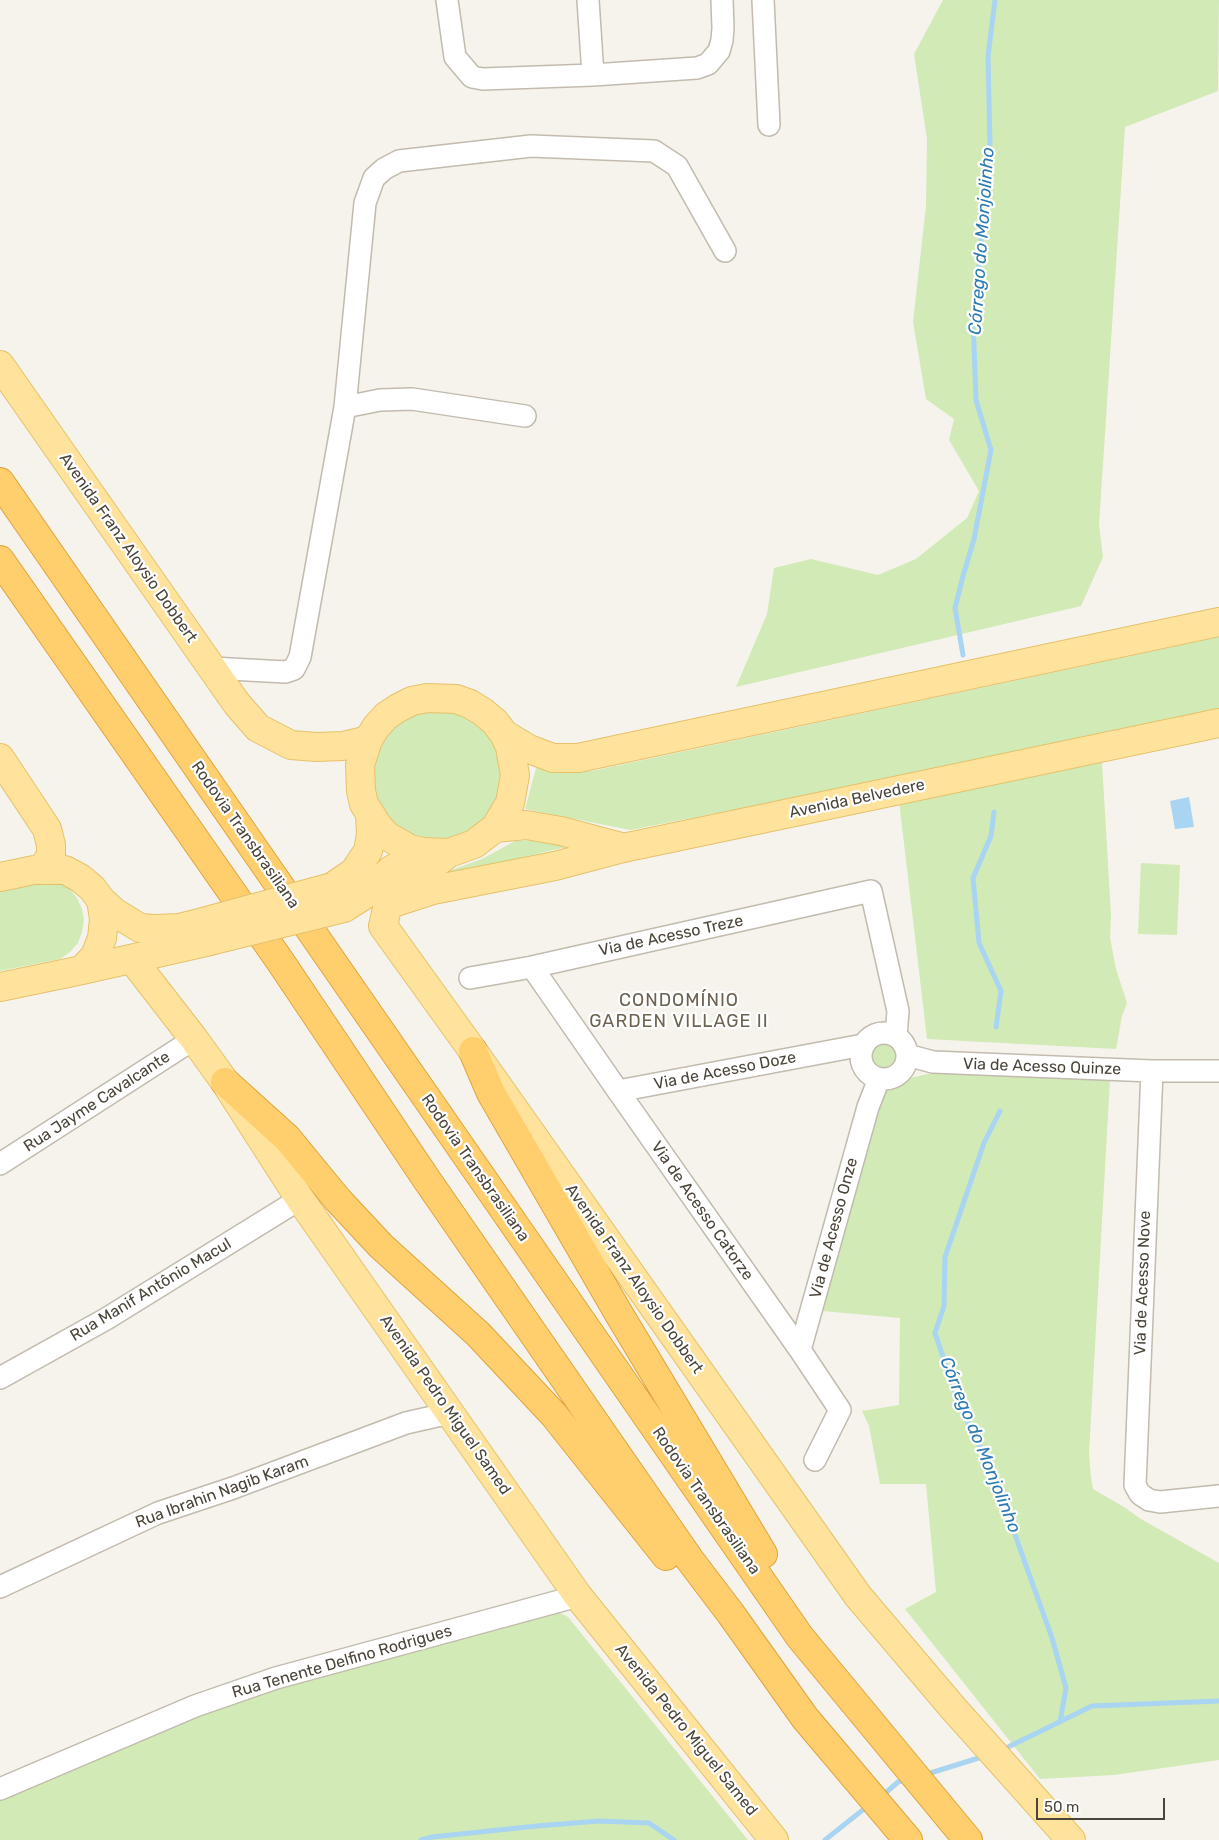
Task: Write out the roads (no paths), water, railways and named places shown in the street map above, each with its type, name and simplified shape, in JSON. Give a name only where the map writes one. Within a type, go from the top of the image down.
[{"type":"highway","name":"Rodovia Transbrasiliana","points":[[0,482],[800,1637],[893,1747],[968,1840]]},
{"type":"highway","points":[[0,560],[280,961],[427,1180],[690,1560],[805,1718],[908,1840]]},
{"type":"highway","points":[[473,1051],[492,1093],[619,1314],[779,1580],[792,1606],[800,1637]]},
{"type":"highway","points":[[225,1082],[287,1138],[338,1200],[381,1246],[478,1334],[554,1415],[732,1641],[775,1677]]},
{"type":"main road","name":"Avenida Franz Aloysio Dobbert","points":[[0,366],[237,704],[258,728],[292,745],[316,748],[344,746],[368,740]]},
{"type":"main road","points":[[504,734],[529,749],[553,758],[578,758],[1219,622]]},
{"type":"main road","points":[[0,987],[132,959],[206,932],[338,898],[363,896],[391,870],[436,852],[474,844],[494,828],[510,804],[515,775],[510,747],[504,734],[495,722],[470,704],[449,698],[426,698],[412,701],[386,716],[368,740],[361,759],[359,778],[362,798],[370,816],[387,836],[410,849],[436,852]]},
{"type":"main road","name":"Avenida Belvedere","points":[[494,828],[526,825],[561,831],[623,848],[1219,723]]},
{"type":"main road","points":[[0,758],[47,829],[52,845],[51,856],[41,870]]},
{"type":"main road","points":[[338,898],[368,851],[371,834],[370,816]]},
{"type":"main road","points":[[388,904],[433,890],[555,866],[623,848]]},
{"type":"main road","points":[[388,904],[418,875],[425,871],[436,852]]},
{"type":"main road","points":[[0,877],[41,870],[65,870],[80,878],[92,888],[114,912],[140,928],[179,928],[206,932]]},
{"type":"main road","points":[[82,970],[95,956],[102,938],[104,919],[101,900]]},
{"type":"main road","name":"Avenida Franz Aloysio Dobbert","points":[[388,904],[382,926],[473,1051],[858,1596],[1007,1770],[1071,1840]]},
{"type":"main road","name":"Avenida Pedro Miguel Samed","points":[[132,959],[225,1082],[300,1199],[578,1596],[774,1840]]},
{"type":"street","points":[[447,0],[455,58],[472,77],[483,79],[593,75],[697,68],[708,64],[719,51],[723,28],[722,0]]},
{"type":"street","points":[[588,0],[593,75]]},
{"type":"street","points":[[763,0],[770,125]]},
{"type":"street","points":[[212,668],[241,668],[285,672],[294,669],[300,657],[345,407],[365,204],[374,178],[384,169],[399,161],[531,146],[654,151],[677,166],[725,250]]},
{"type":"street","points":[[345,407],[380,400],[412,399],[525,416]]},
{"type":"street","name":"Via de Acesso Treze","points":[[470,978],[532,967],[871,891],[898,1011],[890,1034]]},
{"type":"street","name":"Via de Acesso Catorze","points":[[532,967],[840,1410],[815,1460]]},
{"type":"street","points":[[890,1034],[905,1046],[905,1062],[892,1077],[868,1064],[872,1036],[890,1034]]},
{"type":"street","name":"Rua Jayme Cavalcante","points":[[0,1164],[194,1039]]},
{"type":"street","name":"Via de Acesso Doze","points":[[618,1091],[833,1051],[868,1064]]},
{"type":"street","name":"Via de Acesso Quinze","points":[[905,1062],[1152,1071],[1219,1071]]},
{"type":"street","name":"Via de Acesso Onze","points":[[800,1350],[868,1107],[868,1064]]},
{"type":"street","name":"Via de Acesso Nove","points":[[1152,1071],[1135,1485],[1140,1494],[1149,1500],[1160,1502],[1219,1496]]},
{"type":"street","name":"Rua Manif Antônio Macul","points":[[0,1378],[106,1319],[300,1199]]},
{"type":"street","name":"Rua Ibrahin Nagib Karam","points":[[0,1587],[158,1513],[233,1488],[406,1423],[450,1413]]},
{"type":"street","name":"Rua Tenente Delfino Rodrigues","points":[[0,1789],[196,1706],[267,1681],[578,1596]]},
{"type":"water","points":[[1189,797],[1194,827],[1175,829],[1170,801]]},
{"type":"waterway","name":"Córrego do Monjolinho","points":[[963,655],[955,608],[974,539],[991,450],[976,400],[973,319],[981,249],[981,210],[990,144],[988,56],[995,0]]},
{"type":"waterway","name":"Córrego do Monjolinho","points":[[994,812],[991,836],[973,878],[979,943],[1001,991],[996,1027]]},
{"type":"waterway","name":"Córrego do Monjolinho","points":[[1000,1111],[984,1143],[945,1257],[944,1306],[935,1333],[960,1407],[995,1476],[1052,1638],[1066,1688],[1060,1722]]},
{"type":"waterway","points":[[1002,1750],[1092,1706],[1219,1701]]},
{"type":"waterway","points":[[924,1775],[985,1756]]},
{"type":"waterway","points":[[882,1796],[898,1782],[908,1779]]},
{"type":"waterway","points":[[825,1840],[869,1805]]},
{"type":"waterway","points":[[421,1840],[432,1837],[599,1821],[649,1823],[674,1840]]},
{"type":"district","name":"CONDOMÍNIO GARDEN VILLAGE II","points":[[679,1011]]}]
